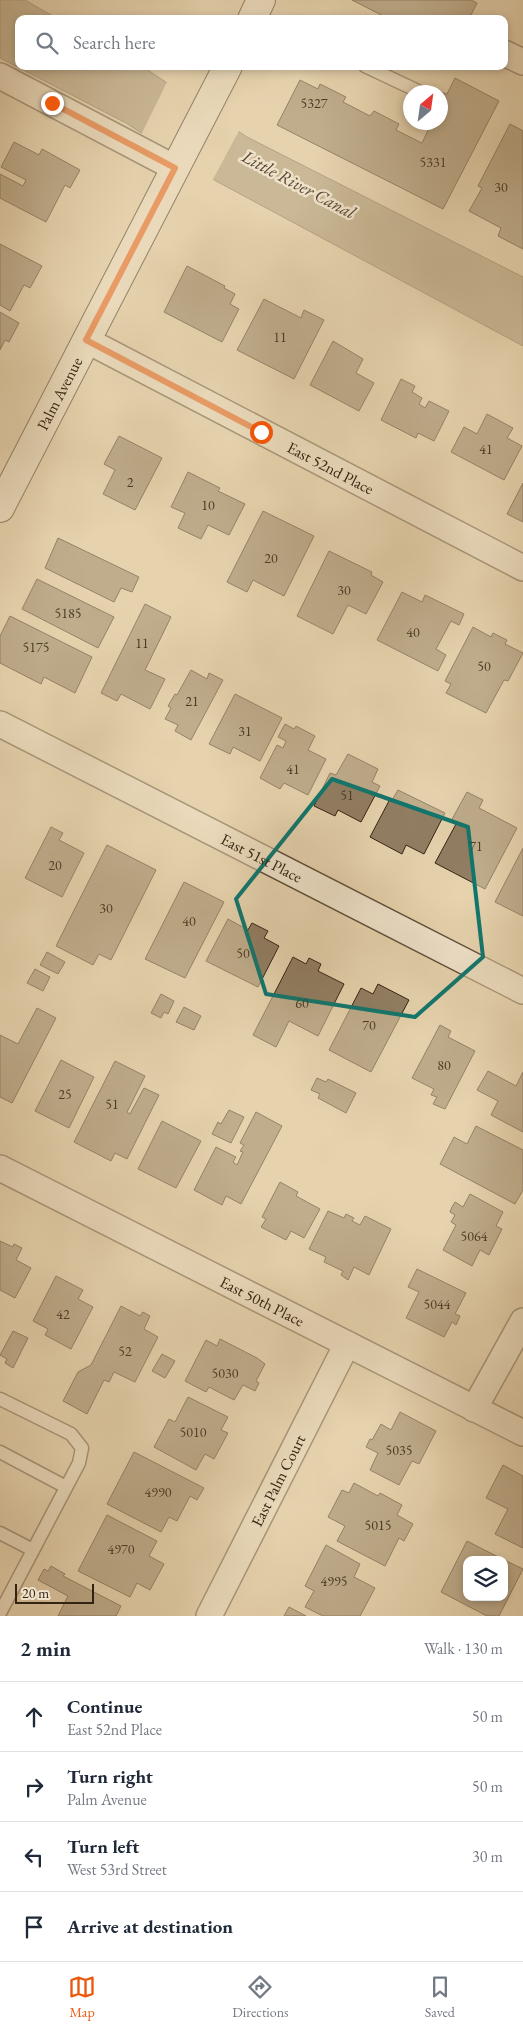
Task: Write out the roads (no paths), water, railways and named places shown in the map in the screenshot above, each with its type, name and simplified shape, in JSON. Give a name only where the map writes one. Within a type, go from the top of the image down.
[{"type":"main road","name":"Palm Avenue","points":[[1,503],[226,70]]},
{"type":"street","points":[[508,55],[523,62]]},
{"type":"street","points":[[0,76],[176,166]]},
{"type":"street","name":"East 52nd Place","points":[[86,340],[523,568]]},
{"type":"street","name":"East 51st Place","points":[[0,724],[523,991]]},
{"type":"street","name":"East 50th Place","points":[[0,1168],[523,1433]]},
{"type":"street","points":[[474,1409],[523,1321]]},
{"type":"street","name":"East Palm Court","points":[[209,1616],[347,1344]]},
{"type":"lane","points":[[374,70],[405,85]]},
{"type":"lane","points":[[0,1399],[71,1434],[82,1448],[79,1463],[1,1608]]},
{"type":"lane","points":[[0,1452],[66,1487]]},
{"type":"lane","points":[[0,1533],[33,1550]]},
{"type":"water","points":[[0,0],[25,0],[51,15],[15,15],[15,66],[0,58]]},
{"type":"water","name":"Little River Canal","points":[[23,70],[148,70],[247,137],[523,277],[523,346],[216,181],[126,123]]}]
